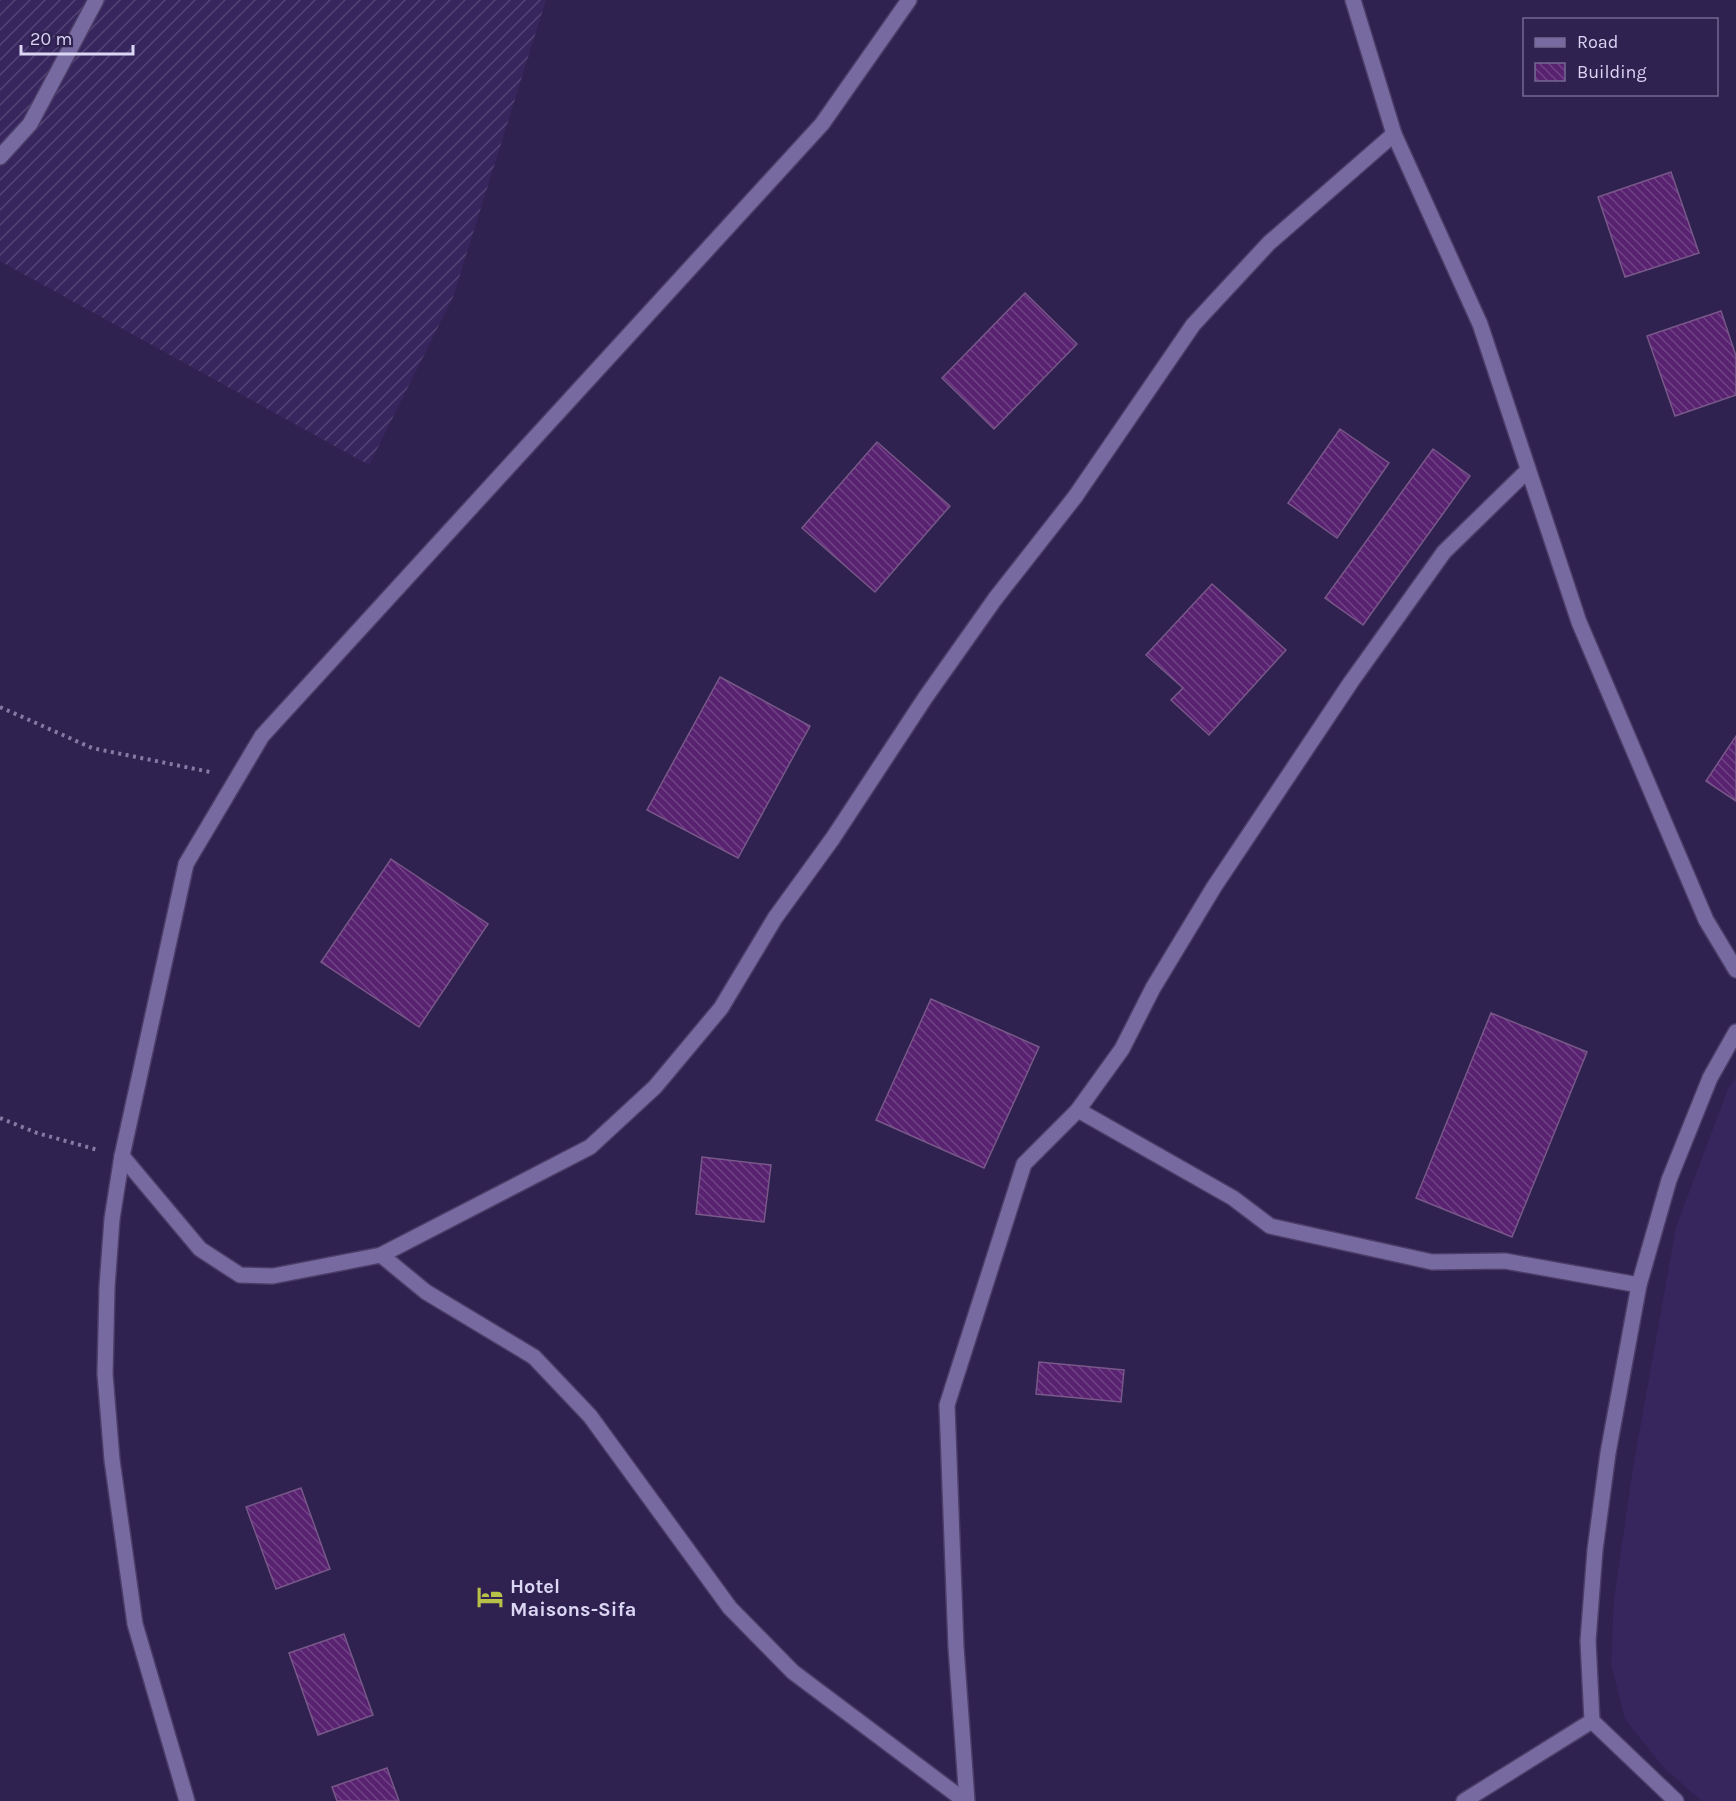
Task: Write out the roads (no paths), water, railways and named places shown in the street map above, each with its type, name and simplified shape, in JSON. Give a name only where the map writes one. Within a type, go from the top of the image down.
[{"type":"street","points":[[0,157],[30,124],[96,0]]},
{"type":"street","points":[[187,1801],[135,1624],[112,1460],[105,1374],[107,1287],[112,1219],[122,1156],[186,864],[262,736],[822,124],[909,0]]},
{"type":"street","points":[[1353,0],[1394,134],[1480,324],[1579,622],[1706,920],[1736,970]]},
{"type":"street","points":[[122,1156],[200,1249],[240,1275],[273,1276],[381,1256],[590,1147],[655,1087],[721,1008],[775,918],[833,838],[925,698],[995,599],[1076,497],[1194,325],[1269,243],[1394,134]]},
{"type":"street","points":[[966,1801],[956,1647],[947,1405],[1024,1164],[1078,1110],[1122,1049],[1153,988],[1214,887],[1316,739],[1351,682],[1444,552],[1528,470]]},
{"type":"street","points":[[1676,1801],[1592,1721],[1588,1641],[1595,1550],[1608,1453],[1639,1285],[1669,1180],[1710,1078],[1736,1032]]},
{"type":"street","points":[[1078,1110],[1233,1198],[1270,1226],[1432,1263],[1505,1261],[1639,1285]]},
{"type":"street","points":[[381,1256],[426,1292],[534,1357],[590,1416],[730,1608],[793,1672],[966,1801]]},
{"type":"street","points":[[1464,1801],[1592,1721]]},
{"type":"place","name":"Hotel Maisons-Sifa","points":[[490,1597]]}]
